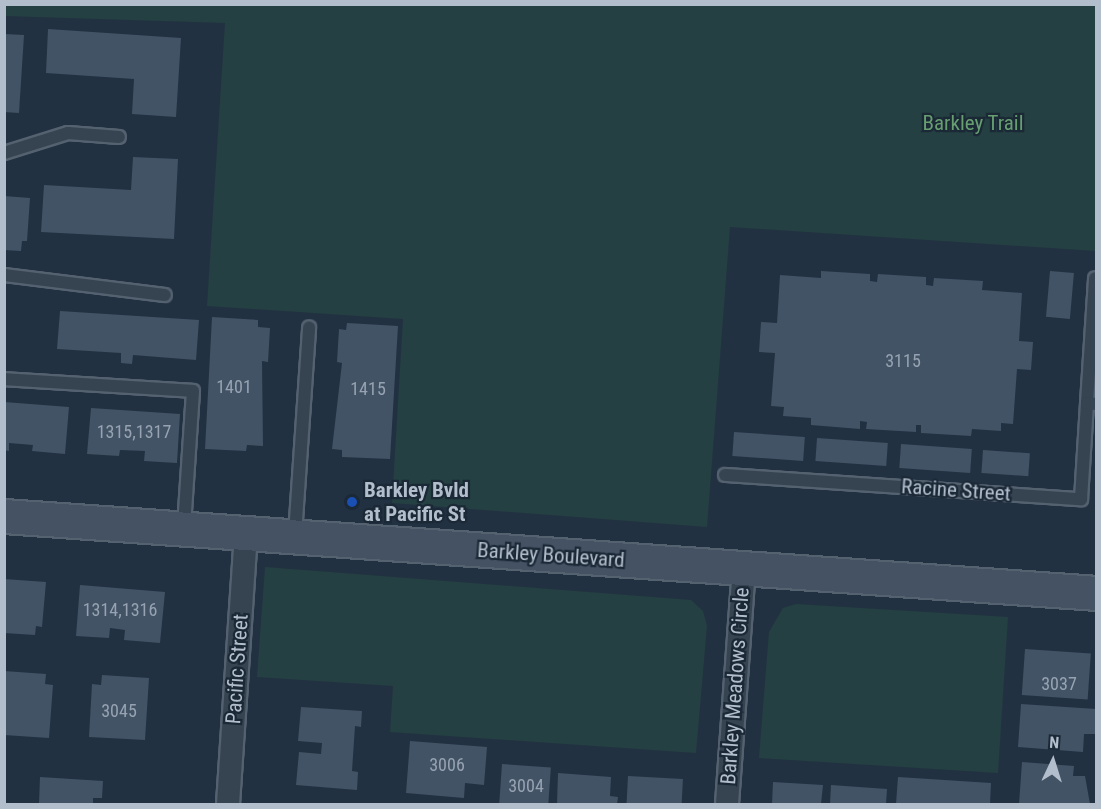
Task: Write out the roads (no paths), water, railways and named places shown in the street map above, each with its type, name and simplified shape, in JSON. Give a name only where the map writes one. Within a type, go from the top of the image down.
[{"type":"main road","name":"Barkley Boulevard","points":[[4,516],[1096,593]]},
{"type":"street","name":"Pacific Street","points":[[228,804],[246,533]]},
{"type":"street","name":"Barkley Meadows Circle","points":[[727,804],[744,568]]},
{"type":"lane","points":[[4,153],[68,133],[119,136]]},
{"type":"lane","points":[[4,275],[165,295]]},
{"type":"lane","points":[[1092,403],[1095,278]]},
{"type":"lane","points":[[295,537],[309,327]]},
{"type":"lane","points":[[4,379],[193,391],[184,529]]},
{"type":"lane","name":"Racine Street","points":[[725,475],[1081,499],[1092,403]]},
{"type":"place","name":"Barkley Bvld at Pacific St","points":[[352,502]]},
{"type":"park label","name":"Barkley Trail","points":[[973,123]]}]
